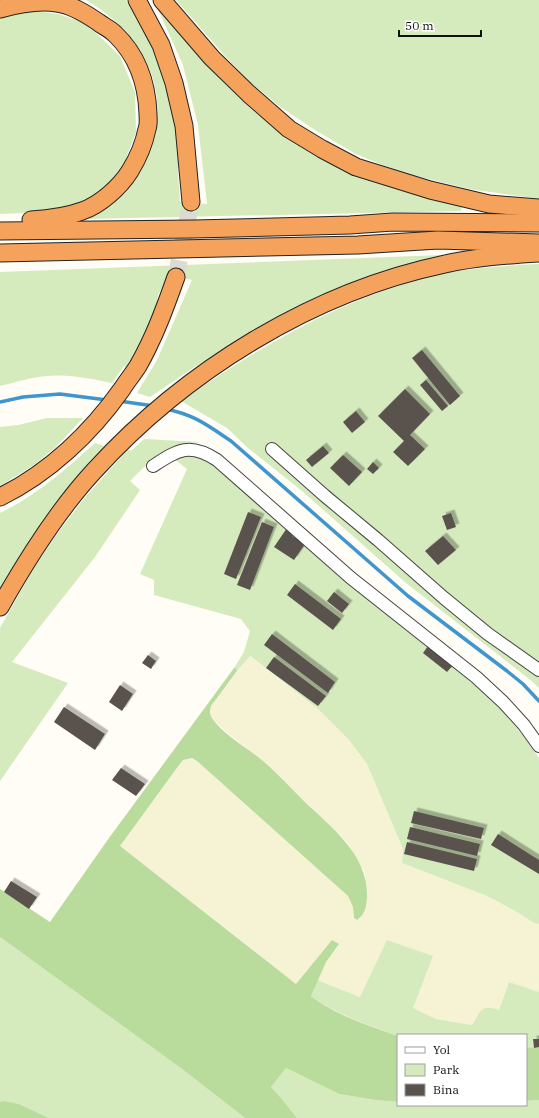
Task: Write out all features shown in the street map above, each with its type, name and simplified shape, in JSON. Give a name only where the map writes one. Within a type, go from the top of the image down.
[{"type":"highway","points":[[137,0],[161,45],[174,83],[184,126],[191,202]]},
{"type":"highway","points":[[162,0],[212,58],[249,94],[289,129],[322,149],[356,167],[430,190],[489,204],[539,208]]},
{"type":"highway","points":[[0,10],[18,4],[39,2],[57,2],[75,8],[115,33],[130,52],[141,74],[148,100],[148,128],[138,158],[124,182],[104,198],[83,211],[55,218],[0,225]]},
{"type":"highway","points":[[0,231],[194,229],[350,225],[393,222],[539,223]]},
{"type":"highway","points":[[0,253],[358,245],[438,240],[539,243]]},
{"type":"highway","points":[[0,607],[39,542],[93,472],[117,446],[147,418],[197,377],[288,321],[342,295],[382,281],[443,264],[502,255],[539,253]]},
{"type":"highway","points":[[0,497],[34,477],[74,445],[96,422],[137,367],[162,317],[176,277]]},
{"type":"street","points":[[153,466],[170,454],[191,449],[199,451],[217,460],[351,578],[476,677],[524,725],[539,746]]},
{"type":"street","points":[[272,449],[450,603],[488,634],[539,670]]},
{"type":"shaded area","points":[[249,656],[318,709],[349,740],[367,764],[403,849],[402,863],[487,896],[534,923],[539,924],[539,992],[509,982],[499,1010],[477,1019],[472,1025],[436,1019],[413,1009],[360,997],[317,980],[326,961],[339,945],[332,940],[296,984],[119,846],[183,760],[192,758],[348,896],[353,907],[354,918],[356,920],[360,918],[365,911],[367,903],[365,873],[346,841],[263,761],[231,736],[215,722],[211,716],[211,706]]},
{"type":"green space","points":[[86,0],[126,0],[150,40],[163,72],[178,139],[180,202],[207,204],[198,125],[183,65],[157,7],[213,71],[249,107],[294,140],[327,160],[360,176],[377,183],[462,206],[461,211],[85,219],[119,199],[140,173],[150,151],[156,127],[157,105],[154,84],[147,64],[136,45],[122,28],[105,13]]},
{"type":"green space","points":[[176,0],[539,0],[539,199],[469,189],[408,174],[354,153],[315,130],[279,106],[250,82]]},
{"type":"green space","points":[[36,11],[58,14],[79,21],[94,31],[120,56],[135,92],[136,132],[125,161],[110,185],[89,198],[67,208],[27,213],[0,214],[0,17],[15,13]]},
{"type":"green space","points":[[441,255],[440,258],[340,287],[292,310],[248,334],[150,397],[137,393],[157,360],[192,280],[169,275],[158,295],[156,309],[142,342],[127,368],[124,366],[112,383],[80,377],[48,376],[36,377],[0,386],[0,272]]},
{"type":"green space","points":[[539,264],[539,688],[406,583],[302,491],[248,448],[227,428],[181,401],[286,335],[369,296],[426,277],[444,273],[484,268]]},
{"type":"green space","points":[[47,418],[83,418],[56,447],[34,465],[0,486],[0,427],[18,425]]},
{"type":"green space","points":[[144,439],[200,442],[178,446],[162,453],[151,461],[130,481],[140,490],[95,557],[12,662],[68,683],[0,781],[0,628],[32,571],[54,538],[83,500],[128,449],[131,451]]},
{"type":"green space","points":[[95,443],[104,446],[33,538],[0,589],[0,513],[26,499],[62,472]]},
{"type":"green space","points":[[183,454],[194,455],[217,465],[328,566],[456,668],[500,709],[522,734],[539,758],[539,924],[534,923],[487,896],[402,863],[403,849],[367,764],[349,740],[318,709],[250,656],[237,671],[236,668],[234,668],[244,652],[250,631],[241,619],[154,595],[154,580],[140,574],[187,469],[173,458]]},
{"type":"green space","points":[[234,668],[236,668],[237,671],[211,706],[211,716],[222,730],[273,770],[346,842],[361,866],[365,880],[367,902],[362,915],[357,920],[354,918],[353,907],[348,896],[192,758],[183,760],[120,846],[296,984],[332,940],[339,944],[326,962],[311,996],[331,1009],[364,1024],[397,1036],[397,1102],[339,1094],[286,1068],[271,1087],[297,1118],[245,1118],[182,1069],[0,937],[0,889],[50,922],[109,838]]},
{"type":"green space","points":[[0,937],[182,1069],[245,1118],[49,1118],[19,1104],[0,1102]]},
{"type":"green space","points":[[387,940],[433,956],[413,1008],[436,1019],[472,1025],[484,1008],[499,1010],[509,982],[539,992],[539,1039],[533,1039],[534,1048],[527,1048],[527,1034],[397,1034],[397,1036],[364,1024],[331,1009],[311,996],[317,980],[360,997]]},
{"type":"green space","points":[[539,1047],[539,1100],[527,1101],[527,1048]]},
{"type":"green space","points":[[286,1068],[339,1094],[397,1102],[397,1106],[527,1106],[527,1101],[539,1100],[539,1118],[297,1118],[271,1087]]},
{"type":"green space","points":[[3,1101],[19,1104],[49,1118],[0,1118],[0,1102]]},
{"type":"building","points":[[422,350],[460,396],[450,405],[412,358]]},
{"type":"building","points":[[426,380],[448,406],[442,411],[420,385]]},
{"type":"building","points":[[405,389],[430,414],[410,435],[425,449],[408,466],[393,452],[404,441],[378,416]]},
{"type":"building","points":[[356,411],[365,422],[352,433],[343,422]]},
{"type":"building","points":[[323,446],[329,453],[312,467],[306,460]]},
{"type":"building","points":[[343,455],[362,472],[349,486],[330,468]]},
{"type":"building","points":[[373,462],[379,468],[373,474],[367,469]]},
{"type":"building","points":[[248,512],[261,517],[236,579],[224,574]]},
{"type":"building","points":[[451,513],[456,527],[447,530],[442,516]]},
{"type":"building","points":[[262,522],[274,527],[250,590],[237,585]]},
{"type":"building","points":[[287,528],[294,533],[292,536],[305,544],[294,560],[274,547]]},
{"type":"building","points":[[443,536],[456,550],[438,565],[425,551]]},
{"type":"building","points":[[295,584],[341,619],[333,630],[287,595]]},
{"type":"building","points":[[334,592],[349,604],[342,613],[327,601]]},
{"type":"building","points":[[272,634],[335,682],[328,693],[264,645]]},
{"type":"building","points":[[428,646],[453,665],[447,672],[423,653]]},
{"type":"building","points":[[148,655],[156,661],[151,669],[142,663]]},
{"type":"building","points":[[274,657],[326,696],[318,706],[266,668]]},
{"type":"building","points":[[120,685],[133,694],[122,711],[109,702]]},
{"type":"building","points":[[64,707],[105,734],[95,750],[54,722]]},
{"type":"building","points":[[121,768],[145,784],[136,796],[112,780]]},
{"type":"building","points":[[414,811],[484,828],[481,839],[411,823]]},
{"type":"building","points":[[410,827],[480,844],[477,856],[407,839]]},
{"type":"building","points":[[498,834],[539,860],[539,874],[491,845]]},
{"type":"building","points":[[407,842],[477,859],[474,871],[404,854]]},
{"type":"building","points":[[11,881],[37,897],[29,909],[4,892]]},
{"type":"building","points":[[533,1039],[539,1039],[539,1047],[534,1048]]},
{"type":"waterway","points":[[0,402],[23,397],[60,394],[107,400]]},
{"type":"waterway","points":[[119,401],[154,406]]},
{"type":"waterway","points":[[166,409],[185,414],[208,425],[231,441],[408,596],[507,671],[523,684],[539,701]]},
{"type":"tunnel","points":[[176,277],[191,202]]}]
